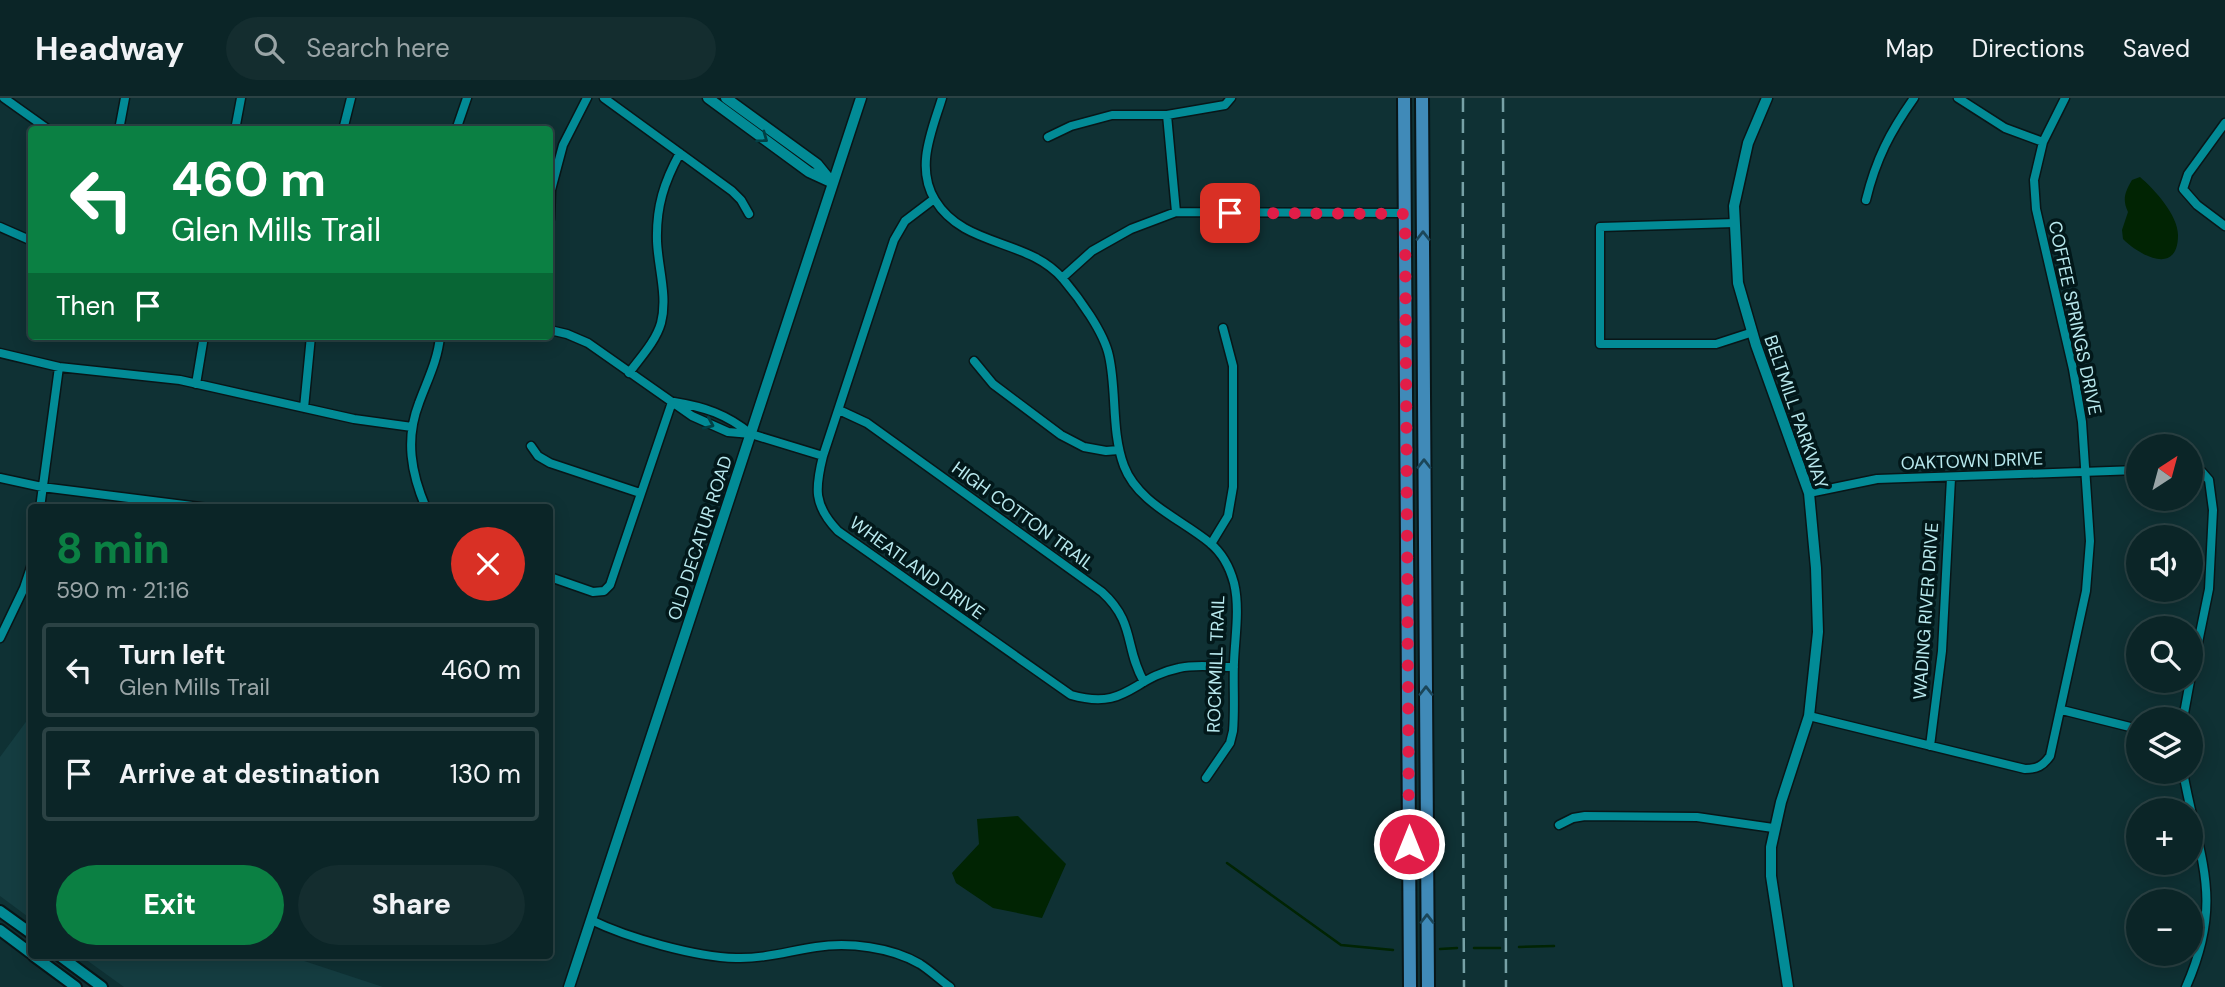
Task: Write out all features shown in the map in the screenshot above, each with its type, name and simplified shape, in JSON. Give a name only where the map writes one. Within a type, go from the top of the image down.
[{"type":"main road","points":[[1404,98],[1410,987]]},
{"type":"main road","points":[[1422,98],[1427,987]]},
{"type":"main road","points":[[0,911],[28,931]]},
{"type":"main road","points":[[0,930],[28,951]]},
{"type":"main road","points":[[38,959],[73,986]]},
{"type":"main road","points":[[64,959],[102,987]]},
{"type":"street","points":[[4,98],[43,126]]},
{"type":"street","points":[[120,126],[125,98]]},
{"type":"street","points":[[236,126],[241,98]]},
{"type":"street","points":[[344,126],[351,98]]},
{"type":"street","points":[[457,126],[467,98]]},
{"type":"street","points":[[553,182],[563,145],[587,98]]},
{"type":"street","points":[[604,98],[732,191],[741,200],[748,214]]},
{"type":"street","points":[[708,98],[809,172],[833,183]]},
{"type":"street","points":[[726,98],[817,164],[833,183]]},
{"type":"street","name":"OLD DECATUR ROAD","points":[[569,987],[860,98]]},
{"type":"street","points":[[934,199],[927,180],[926,150],[942,98]]},
{"type":"street","name":"BELTMILL PARKWAY","points":[[1767,98],[1748,143],[1734,206],[1738,283],[1808,493],[1816,568],[1818,632],[1809,716],[1773,828],[1770,847],[1771,876],[1788,987]]},
{"type":"street","points":[[1866,200],[1872,176],[1891,131],[1914,98]]},
{"type":"street","points":[[1958,98],[2005,128],[2043,142]]},
{"type":"street","name":"COFFEE SPRINGS DRIVE","points":[[1809,716],[2035,769],[2044,764],[2050,756],[2086,591],[2090,541],[2082,422],[2073,369],[2036,209],[2034,180],[2043,142],[2064,98]]},
{"type":"street","points":[[1048,137],[1071,126],[1112,116],[1167,115],[1206,109],[1230,100]]},
{"type":"street","points":[[1167,115],[1176,212]]},
{"type":"street","points":[[2225,123],[2188,174],[2183,189],[2197,205],[2225,226]]},
{"type":"street","points":[[629,373],[659,332],[663,318],[663,290],[657,242],[659,207],[665,180],[681,153]]},
{"type":"street","name":"ROCKMILL TRAIL","points":[[934,199],[955,223],[969,232],[1038,257],[1062,278],[1080,301],[1108,352],[1119,450],[1130,479],[1139,491],[1222,555],[1234,583],[1233,732],[1230,743],[1206,778]]},
{"type":"street","name":"WHEATLAND DRIVE","points":[[934,199],[905,221],[894,240],[817,480],[818,501],[828,520],[838,531],[1071,695],[1102,701],[1119,697],[1144,682],[1181,667],[1234,667]]},
{"type":"street","points":[[1062,278],[1093,251],[1131,229],[1176,212],[1405,214]]},
{"type":"street","points":[[1734,223],[1600,227],[1600,344],[1716,344],[1753,332]]},
{"type":"street","points":[[0,227],[28,239]]},
{"type":"street","points":[[1211,544],[1228,516],[1233,487],[1233,366],[1223,328]]},
{"type":"street","points":[[553,331],[588,344],[692,416],[728,432],[751,434],[823,456]]},
{"type":"street","points":[[196,384],[203,340]]},
{"type":"street","points":[[304,408],[312,340]]},
{"type":"street","points":[[424,504],[412,469],[412,427],[437,355],[439,340]]},
{"type":"street","points":[[0,353],[59,367],[196,384],[354,419],[412,427]]},
{"type":"street","points":[[974,361],[993,384],[1061,435],[1095,450],[1119,450]]},
{"type":"street","points":[[40,504],[59,367]]},
{"type":"street","points":[[672,402],[698,406],[730,418],[751,434]]},
{"type":"street","points":[[553,579],[593,592],[604,592],[610,585],[672,402]]},
{"type":"street","name":"HIGH COTTON TRAIL","points":[[839,410],[867,423],[1102,592],[1121,612],[1127,626],[1135,665],[1144,682]]},
{"type":"street","points":[[531,446],[538,456],[550,463],[640,493]]},
{"type":"street","name":"OAKTOWN DRIVE","points":[[1808,493],[1877,480],[2126,470]]},
{"type":"street","points":[[2203,473],[2209,480],[2213,510],[2208,589],[2203,616]]},
{"type":"street","points":[[0,478],[42,487],[176,504]]},
{"type":"street","name":"WADING RIVER DRIVE","points":[[1930,746],[1942,652],[1951,478]]},
{"type":"street","points":[[0,638],[12,616],[28,574]]},
{"type":"street","points":[[0,612],[12,616]]},
{"type":"street","points":[[2062,710],[2126,726]]},
{"type":"street","points":[[2185,784],[2215,882]]},
{"type":"street","points":[[1559,825],[1585,816],[1697,817],[1773,828]]},
{"type":"street","points":[[591,920],[614,931],[692,952],[736,958],[848,944],[903,956],[921,965],[950,987]]},
{"type":"street","points":[[2186,987],[2200,967],[2214,930]]},
{"type":"street","points":[[73,986],[83,973]]},
{"type":"shaded area","points":[[2140,177],[2164,203],[2177,227],[2176,248],[2172,255],[2165,259],[2148,256],[2123,239],[2122,230],[2128,212],[2126,192],[2132,180]]},
{"type":"shaded area","points":[[28,719],[28,917],[0,896],[0,757]]},
{"type":"shaded area","points":[[1018,816],[1066,864],[1042,918],[993,908],[956,883],[952,873],[979,844],[977,819]]},
{"type":"shaded area","points":[[85,959],[298,959],[383,987],[124,987]]},
{"type":"waterway","points":[[1227,863],[1341,945],[1393,950]]},
{"type":"waterway","points":[[1519,947],[1554,946]]},
{"type":"waterway","points":[[1440,949],[1457,948]]},
{"type":"waterway","points":[[1474,948],[1500,948]]},
{"type":"railway","points":[[1463,98],[1464,987]]},
{"type":"railway","points":[[1503,98],[1506,987]]},
{"type":"route","points":[[1230,213],[1405,214],[1409,844]]}]
